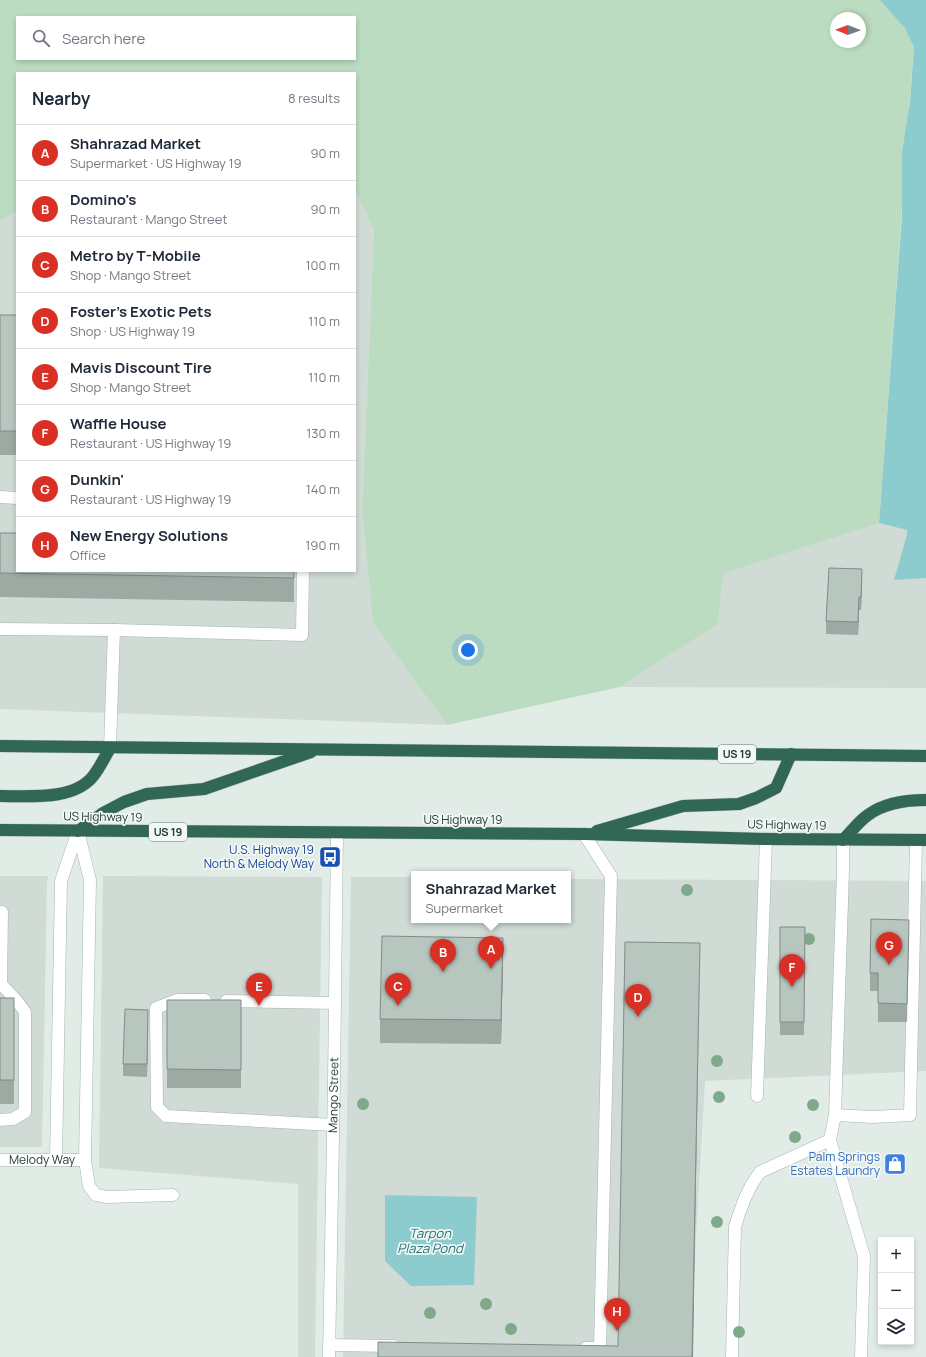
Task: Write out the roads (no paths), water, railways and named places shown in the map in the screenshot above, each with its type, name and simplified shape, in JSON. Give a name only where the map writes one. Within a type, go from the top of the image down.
[{"type":"highway","name":"US 19","points":[[0,746],[926,756]]},
{"type":"highway","points":[[0,796],[49,796],[77,789],[93,776],[110,748]]},
{"type":"highway","points":[[78,831],[103,813],[124,802],[147,794],[204,790],[320,749]]},
{"type":"highway","points":[[584,834],[683,806],[739,804],[756,798],[776,788],[791,754]]},
{"type":"highway","points":[[843,840],[868,815],[887,806],[911,800],[926,800]]},
{"type":"highway","name":"US Highway 19","points":[[0,830],[584,834],[766,839],[921,840]]},
{"type":"street","points":[[0,497],[16,498]]},
{"type":"street","points":[[0,629],[114,630],[302,635],[303,572]]},
{"type":"street","points":[[110,748],[114,630]]},
{"type":"street","points":[[56,1160],[61,881],[78,831]]},
{"type":"street","points":[[78,831],[90,880],[85,1160],[89,1186],[96,1195],[107,1197],[173,1195]]},
{"type":"street","name":"Mango Street","points":[[329,1351],[334,1125],[337,833]]},
{"type":"street","points":[[578,1348],[600,1348],[611,876],[584,834]]},
{"type":"street","points":[[757,1096],[766,839]]},
{"type":"street","points":[[843,840],[835,1115],[830,1140],[864,1256],[861,1357]]},
{"type":"street","points":[[835,1115],[873,1117],[910,1115],[921,840]]},
{"type":"street","points":[[0,1120],[13,1119],[25,1112],[25,1012],[1,984],[2,912]]},
{"type":"street","points":[[0,1000],[16,1000]]},
{"type":"street","points":[[334,1125],[166,1116],[157,1107],[156,1008],[177,1000],[335,1003]]},
{"type":"street","points":[[732,1357],[735,1227],[738,1214],[745,1198],[760,1172],[830,1140]]},
{"type":"street","name":"Melody Way","points":[[0,1160],[85,1160]]},
{"type":"street","points":[[329,1351],[408,1346]]},
{"type":"water","points":[[880,0],[926,0],[926,578],[894,580],[907,535],[907,530],[879,523],[902,215],[902,153],[910,102],[914,47],[905,28]]},
{"type":"water","name":"Tarpon Plaza Pond","points":[[385,1195],[477,1197],[474,1285],[411,1286],[385,1261]]},
{"type":"place","name":"U.S. Highway 19 North & Melody Way","points":[[330,857]]},
{"type":"place","name":"Dunkin'","points":[[889,965]]},
{"type":"place","name":"Shahrazad Market","points":[[491,969]]},
{"type":"place","name":"Domino's","points":[[443,972]]},
{"type":"place","name":"Waffle House","points":[[792,987]]},
{"type":"place","name":"Mavis Discount Tire","points":[[259,1006]]},
{"type":"place","name":"Metro by T-Mobile","points":[[398,1006]]},
{"type":"place","name":"Foster's Exotic Pets","points":[[638,1017]]},
{"type":"place","name":"Palm Springs Estates Laundry","points":[[895,1164]]},
{"type":"place","name":"New Energy Solutions","points":[[617,1331]]}]
